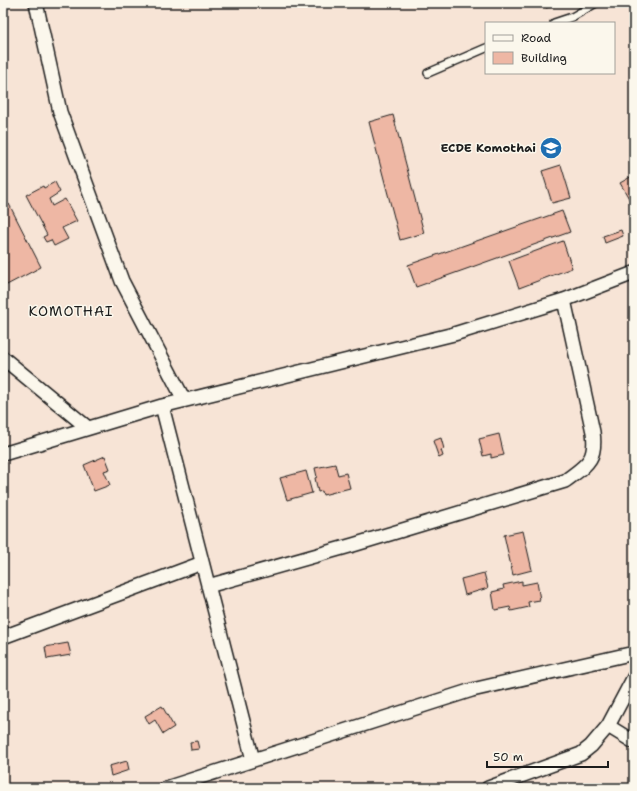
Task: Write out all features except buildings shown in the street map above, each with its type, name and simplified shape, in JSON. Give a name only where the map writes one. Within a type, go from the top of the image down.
[{"type":"street","points":[[36,3],[60,112],[122,280],[184,400]]},
{"type":"street","points":[[3,454],[184,400],[454,334],[564,300],[634,273]]},
{"type":"street","points":[[208,586],[353,545],[565,481],[588,463],[595,446],[593,432],[564,300]]},
{"type":"street","points":[[3,358],[88,428]]},
{"type":"street","points":[[162,406],[253,760]]},
{"type":"street","points":[[3,637],[202,563]]},
{"type":"street","points":[[166,788],[472,690],[634,653]]},
{"type":"street","points":[[488,788],[581,754],[591,746],[608,726],[634,676]]},
{"type":"street","points":[[608,726],[634,742]]},
{"type":"lane","points":[[557,22],[572,17],[596,3]]},
{"type":"lane","points":[[428,73],[485,48]]},
{"type":"place","name":"ECDE Komothai","points":[[551,148]]},
{"type":"district","name":"KOMOTHAI","points":[[71,311]]}]
